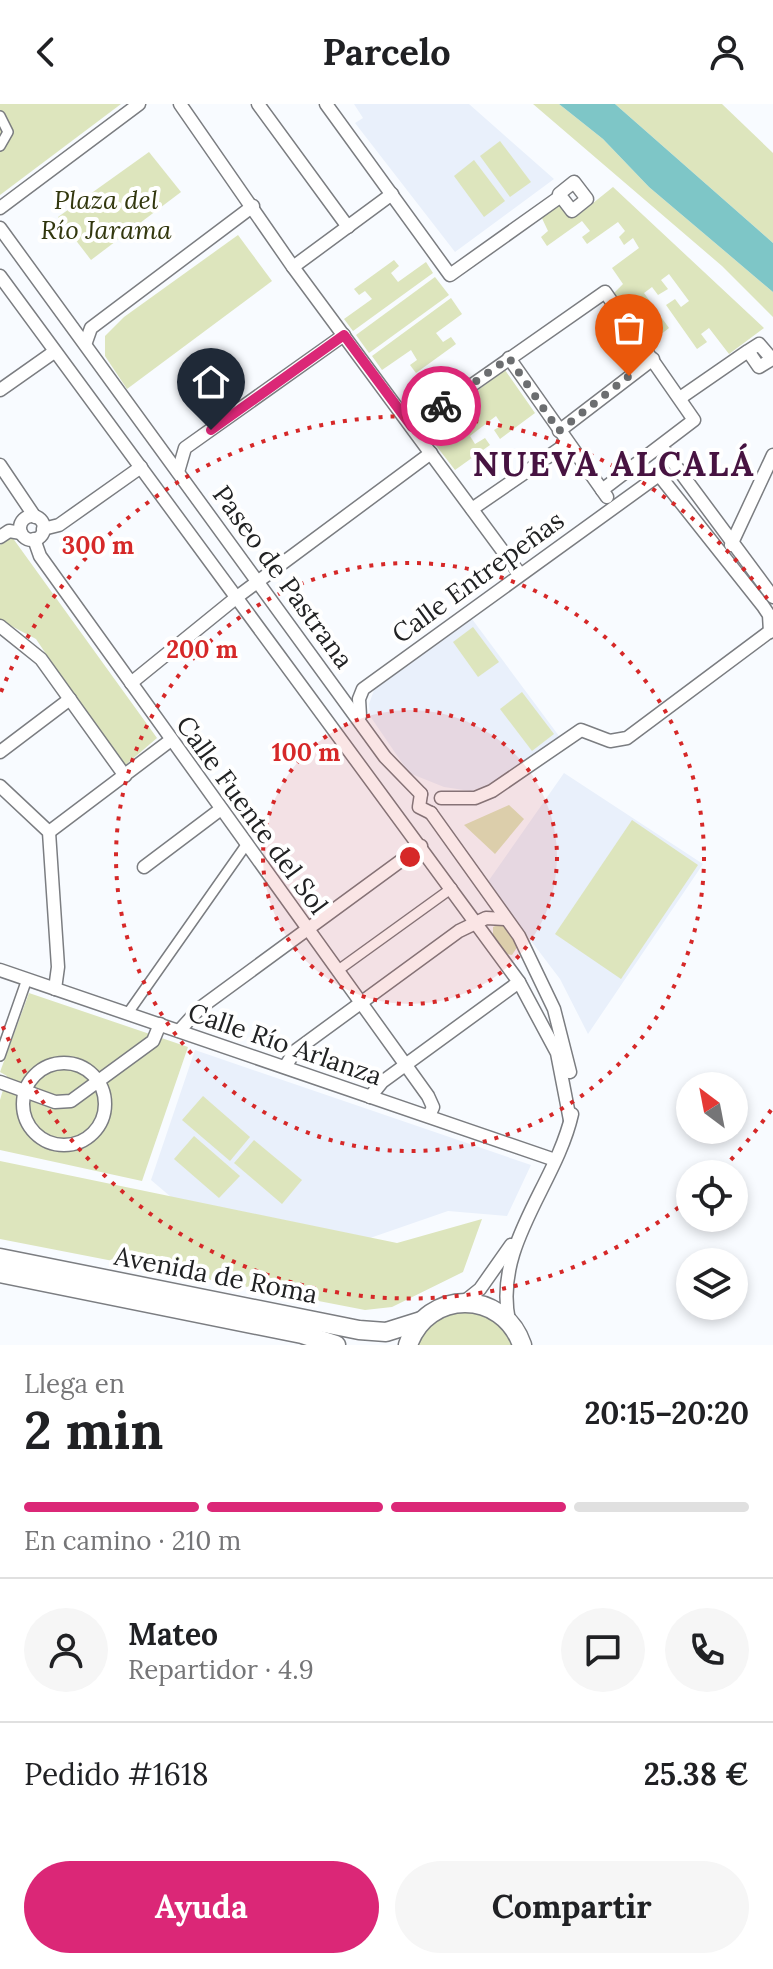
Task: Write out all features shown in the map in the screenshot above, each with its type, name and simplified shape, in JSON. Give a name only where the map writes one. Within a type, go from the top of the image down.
[{"type":"main road","name":"Avenida de Roma","points":[[0,1258],[359,1330],[386,1332],[421,1321],[441,1307],[465,1301]]},
{"type":"main road","name":"Avenida de Roma","points":[[0,1273],[302,1334],[336,1345]]},
{"type":"main road","points":[[465,1301],[497,1310],[509,1321],[522,1345]]},
{"type":"main road","points":[[408,1345],[421,1321]]},
{"type":"street","points":[[0,208],[139,104]]},
{"type":"street","points":[[180,104],[293,267],[519,573]]},
{"type":"street","points":[[258,104],[348,227]]},
{"type":"street","points":[[326,104],[450,275],[561,196]]},
{"type":"street","points":[[0,116],[8,131],[0,146]]},
{"type":"street","points":[[293,267],[392,194]]},
{"type":"street","points":[[86,342],[91,328],[253,206]]},
{"type":"street","name":"Paseo de Pastrana","points":[[0,228],[362,724],[408,785],[421,794]]},
{"type":"street","name":"Paseo de Pastrana","points":[[0,276],[54,352],[240,595],[263,632],[481,924],[519,982],[557,1053],[570,1120]]},
{"type":"street","points":[[412,427],[605,292],[694,420],[602,490]]},
{"type":"street","points":[[161,447],[185,448],[344,335]]},
{"type":"street","points":[[680,398],[748,351]]},
{"type":"street","points":[[0,390],[54,352]]},
{"type":"street","points":[[509,358],[614,506]]},
{"type":"street","points":[[559,431],[653,359]]},
{"type":"street","points":[[472,509],[568,443]]},
{"type":"street","points":[[441,798],[440,808],[431,813],[419,807],[421,794],[430,790],[441,798],[475,798],[492,791],[581,730],[610,741],[627,738],[771,630],[769,615],[735,550],[661,446]]},
{"type":"street","points":[[178,472],[185,448]]},
{"type":"street","points":[[131,683],[240,595],[431,453]]},
{"type":"street","points":[[773,455],[730,566],[773,597]]},
{"type":"street","points":[[0,465],[43,529]]},
{"type":"street","points":[[0,537],[9,531],[34,539],[43,529],[59,525],[141,467]]},
{"type":"street","name":"Calle Entrepeñas","points":[[363,689],[519,573],[659,475],[730,566]]},
{"type":"street","points":[[21,533],[24,519],[35,517]]},
{"type":"street","name":"Calle Fuente del Sol","points":[[34,539],[40,556],[428,1096],[433,1107],[429,1116]]},
{"type":"street","points":[[1,629],[41,659],[125,776]]},
{"type":"street","points":[[336,685],[363,689],[358,705],[362,724]]},
{"type":"street","points":[[0,752],[70,699]]},
{"type":"street","points":[[49,832],[171,740]]},
{"type":"street","points":[[0,786],[49,832],[58,967],[55,989]]},
{"type":"street","points":[[144,867],[221,809]]},
{"type":"street","name":"Paseo de Pastrana","points":[[431,813],[526,952],[561,1028],[575,1098],[570,1120]]},
{"type":"street","points":[[128,1013],[246,845]]},
{"type":"street","points":[[179,1031],[200,1008],[421,846]]},
{"type":"street","points":[[443,875],[457,874],[461,860]]},
{"type":"street","name":"Paseo de Pastrana","points":[[479,885],[481,924]]},
{"type":"street","points":[[337,971],[452,888]]},
{"type":"street","points":[[285,1067],[295,1051],[360,1004],[481,924],[505,919]]},
{"type":"street","points":[[506,963],[519,962],[526,952]]},
{"type":"street","name":"Calle Río Arlanza","points":[[0,970],[555,1160]]},
{"type":"street","points":[[0,1056],[27,979]]},
{"type":"street","points":[[370,1097],[375,1088],[519,982]]},
{"type":"street","points":[[0,1082],[55,1102],[71,1101],[153,1041],[160,1024]]},
{"type":"street","points":[[59,1062],[82,1066],[99,1081],[105,1093],[105,1112],[100,1126],[75,1144],[45,1142],[33,1133],[24,1114],[26,1091],[40,1072],[59,1062]]},
{"type":"street","points":[[509,1321],[504,1298],[509,1265],[570,1120]]},
{"type":"street","points":[[465,1301],[480,1289],[524,1225]]},
{"type":"shaded area","points":[[354,104],[469,104],[554,179],[455,252],[355,123],[363,118]]},
{"type":"shaded area","points":[[472,619],[559,736],[492,784],[470,791],[444,787],[409,773],[370,716],[369,704],[374,690]]},
{"type":"shaded area","points":[[564,773],[703,864],[588,1034],[560,979],[487,883]]},
{"type":"shaded area","points":[[195,1050],[531,1165],[507,1216],[448,1211],[370,1238],[171,1197],[151,1180]]},
{"type":"green space","points":[[0,104],[121,104],[0,195]]},
{"type":"green space","points":[[533,104],[559,104],[603,139],[649,187],[773,292],[773,317],[722,266]]},
{"type":"green space","points":[[615,104],[722,104],[773,153],[773,243]]},
{"type":"green space","points":[[500,141],[531,182],[510,197],[480,156]]},
{"type":"green space","name":"Plaza del Río Jarama","points":[[149,152],[181,192],[91,260],[58,217]]},
{"type":"green space","points":[[474,160],[505,201],[484,217],[454,176]]},
{"type":"green space","points":[[613,187],[764,328],[729,354],[709,328],[701,334],[707,342],[697,349],[666,305],[675,299],[681,307],[689,301],[669,274],[661,280],[668,289],[658,295],[652,287],[644,293],[669,328],[660,335],[653,327],[644,334],[613,294],[623,284],[612,268],[639,248],[633,238],[624,245],[619,237],[625,231],[618,222],[587,244],[582,237],[590,231],[582,221],[547,246],[541,237],[548,231],[539,212],[555,201],[569,216],[577,216]]},
{"type":"green space","points":[[238,235],[272,281],[127,389],[105,356],[105,336],[124,317]]},
{"type":"green space","points":[[394,260],[399,266],[391,273],[398,282],[426,262],[433,273],[353,331],[344,319],[372,299],[365,291],[359,295],[354,289]]},
{"type":"green space","points":[[435,277],[449,295],[369,353],[356,335]]},
{"type":"green space","points":[[451,298],[462,314],[436,333],[443,342],[451,337],[456,344],[416,373],[410,365],[417,360],[411,350],[382,370],[372,356]]},
{"type":"green space","points":[[505,370],[535,413],[500,439],[494,430],[502,425],[496,416],[470,436],[475,444],[485,438],[490,445],[455,470],[424,430]]},
{"type":"green space","points":[[12,537],[157,738],[122,768],[36,639],[0,620],[0,545]]},
{"type":"green space","points":[[473,627],[499,662],[478,677],[453,642]]},
{"type":"green space","points":[[522,692],[554,734],[532,751],[500,709]]},
{"type":"green space","points":[[509,805],[524,819],[495,854],[464,825]]},
{"type":"green space","points":[[632,820],[698,865],[621,979],[555,934]]},
{"type":"green space","points":[[500,924],[509,930],[518,946],[512,955],[506,954],[493,937],[493,927]]},
{"type":"green space","points":[[29,993],[188,1047],[142,1181],[0,1150],[0,1100],[7,1076],[0,1072]]},
{"type":"green space","points":[[203,1096],[250,1137],[230,1161],[182,1120]]},
{"type":"green space","points":[[194,1136],[240,1176],[219,1198],[174,1159]]},
{"type":"green space","points":[[254,1140],[302,1180],[282,1204],[234,1163]]},
{"type":"green space","points":[[0,1161],[397,1243],[482,1219],[463,1272],[392,1307],[365,1310],[0,1239]]},
{"type":"green space","points":[[454,1311],[489,1318],[501,1328],[512,1345],[417,1345],[425,1328]]},
{"type":"water","points":[[559,104],[615,104],[773,243],[773,292],[649,187],[603,139]]},
{"type":"way so far","points":[[441,406],[509,358],[559,431],[629,376]]},
{"type":"district","name":"NUEVA ALCALÁ","points":[[614,464]]},
{"type":"route","points":[[211,430],[344,335],[412,427],[441,406]]}]
